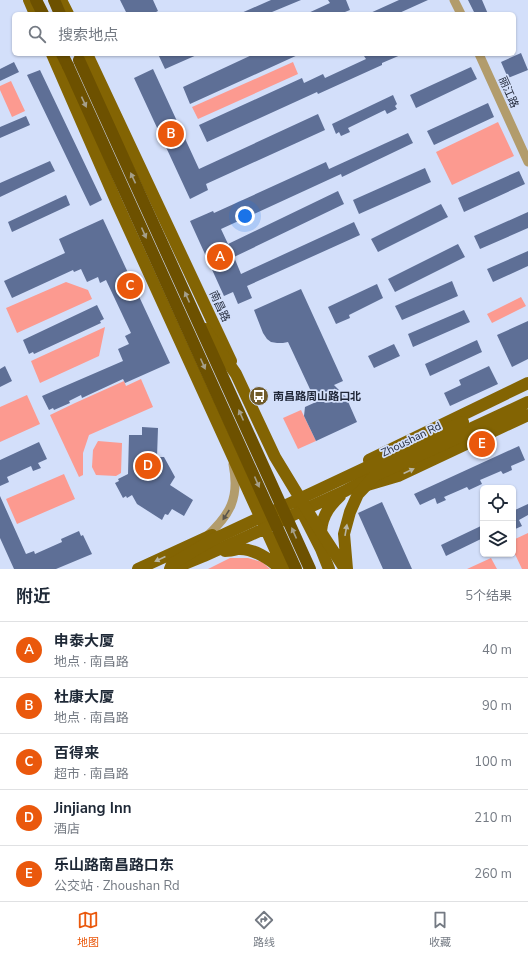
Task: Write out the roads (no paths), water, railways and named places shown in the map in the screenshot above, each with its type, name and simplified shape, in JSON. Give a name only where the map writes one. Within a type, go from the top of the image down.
[{"type":"highway","points":[[36,0],[41,12]]},
{"type":"highway","points":[[54,0],[59,12]]},
{"type":"highway","points":[[63,56],[296,569]]},
{"type":"highway","name":"南昌路","points":[[81,56],[197,319],[310,569]]},
{"type":"main road","points":[[29,0],[34,12]]},
{"type":"main road","points":[[61,0],[67,12]]},
{"type":"main road","points":[[53,56],[117,203],[284,569]]},
{"type":"main road","name":"南昌路","points":[[81,56],[214,324],[301,511],[321,549],[329,569]]},
{"type":"main road","points":[[197,319],[236,374],[275,457],[315,523],[346,569]]},
{"type":"main road","points":[[180,340],[196,345],[205,342],[211,335],[214,324]]},
{"type":"main road","name":"Zhoushan Rd","points":[[138,569],[295,496],[528,383]]},
{"type":"main road","points":[[171,569],[172,564],[212,540],[528,392]]},
{"type":"main road","name":"Zhoushan Rd","points":[[295,496],[329,486],[528,395]]},
{"type":"main road","name":"Zhoushan Rd","points":[[171,569],[266,528],[345,491],[393,464],[528,402]]},
{"type":"main road","points":[[346,569],[344,534],[350,512],[358,494],[376,475],[528,405]]},
{"type":"main road","name":"Zhoushan Rd","points":[[345,491],[398,476],[528,415]]},
{"type":"main road","points":[[321,549],[322,524],[326,512],[345,491]]},
{"type":"main road","points":[[204,556],[239,549],[253,551],[272,561],[281,569]]},
{"type":"street","points":[[454,0],[460,12]]},
{"type":"street","name":"丽江路","points":[[480,56],[528,162]]},
{"type":"street","points":[[204,539],[217,527],[231,507],[235,493],[235,479],[230,451]]},
{"type":"place","name":"杜康大厦","points":[[171,134]]},
{"type":"place","name":"申泰大厦","points":[[220,257]]},
{"type":"place","name":"百得来","points":[[130,286]]},
{"type":"place","name":"南昌路周山路口北","points":[[259,396]]},
{"type":"place","name":"乐山路南昌路口东","points":[[482,444]]},
{"type":"place","name":"Jinjiang Inn","points":[[148,466]]}]
